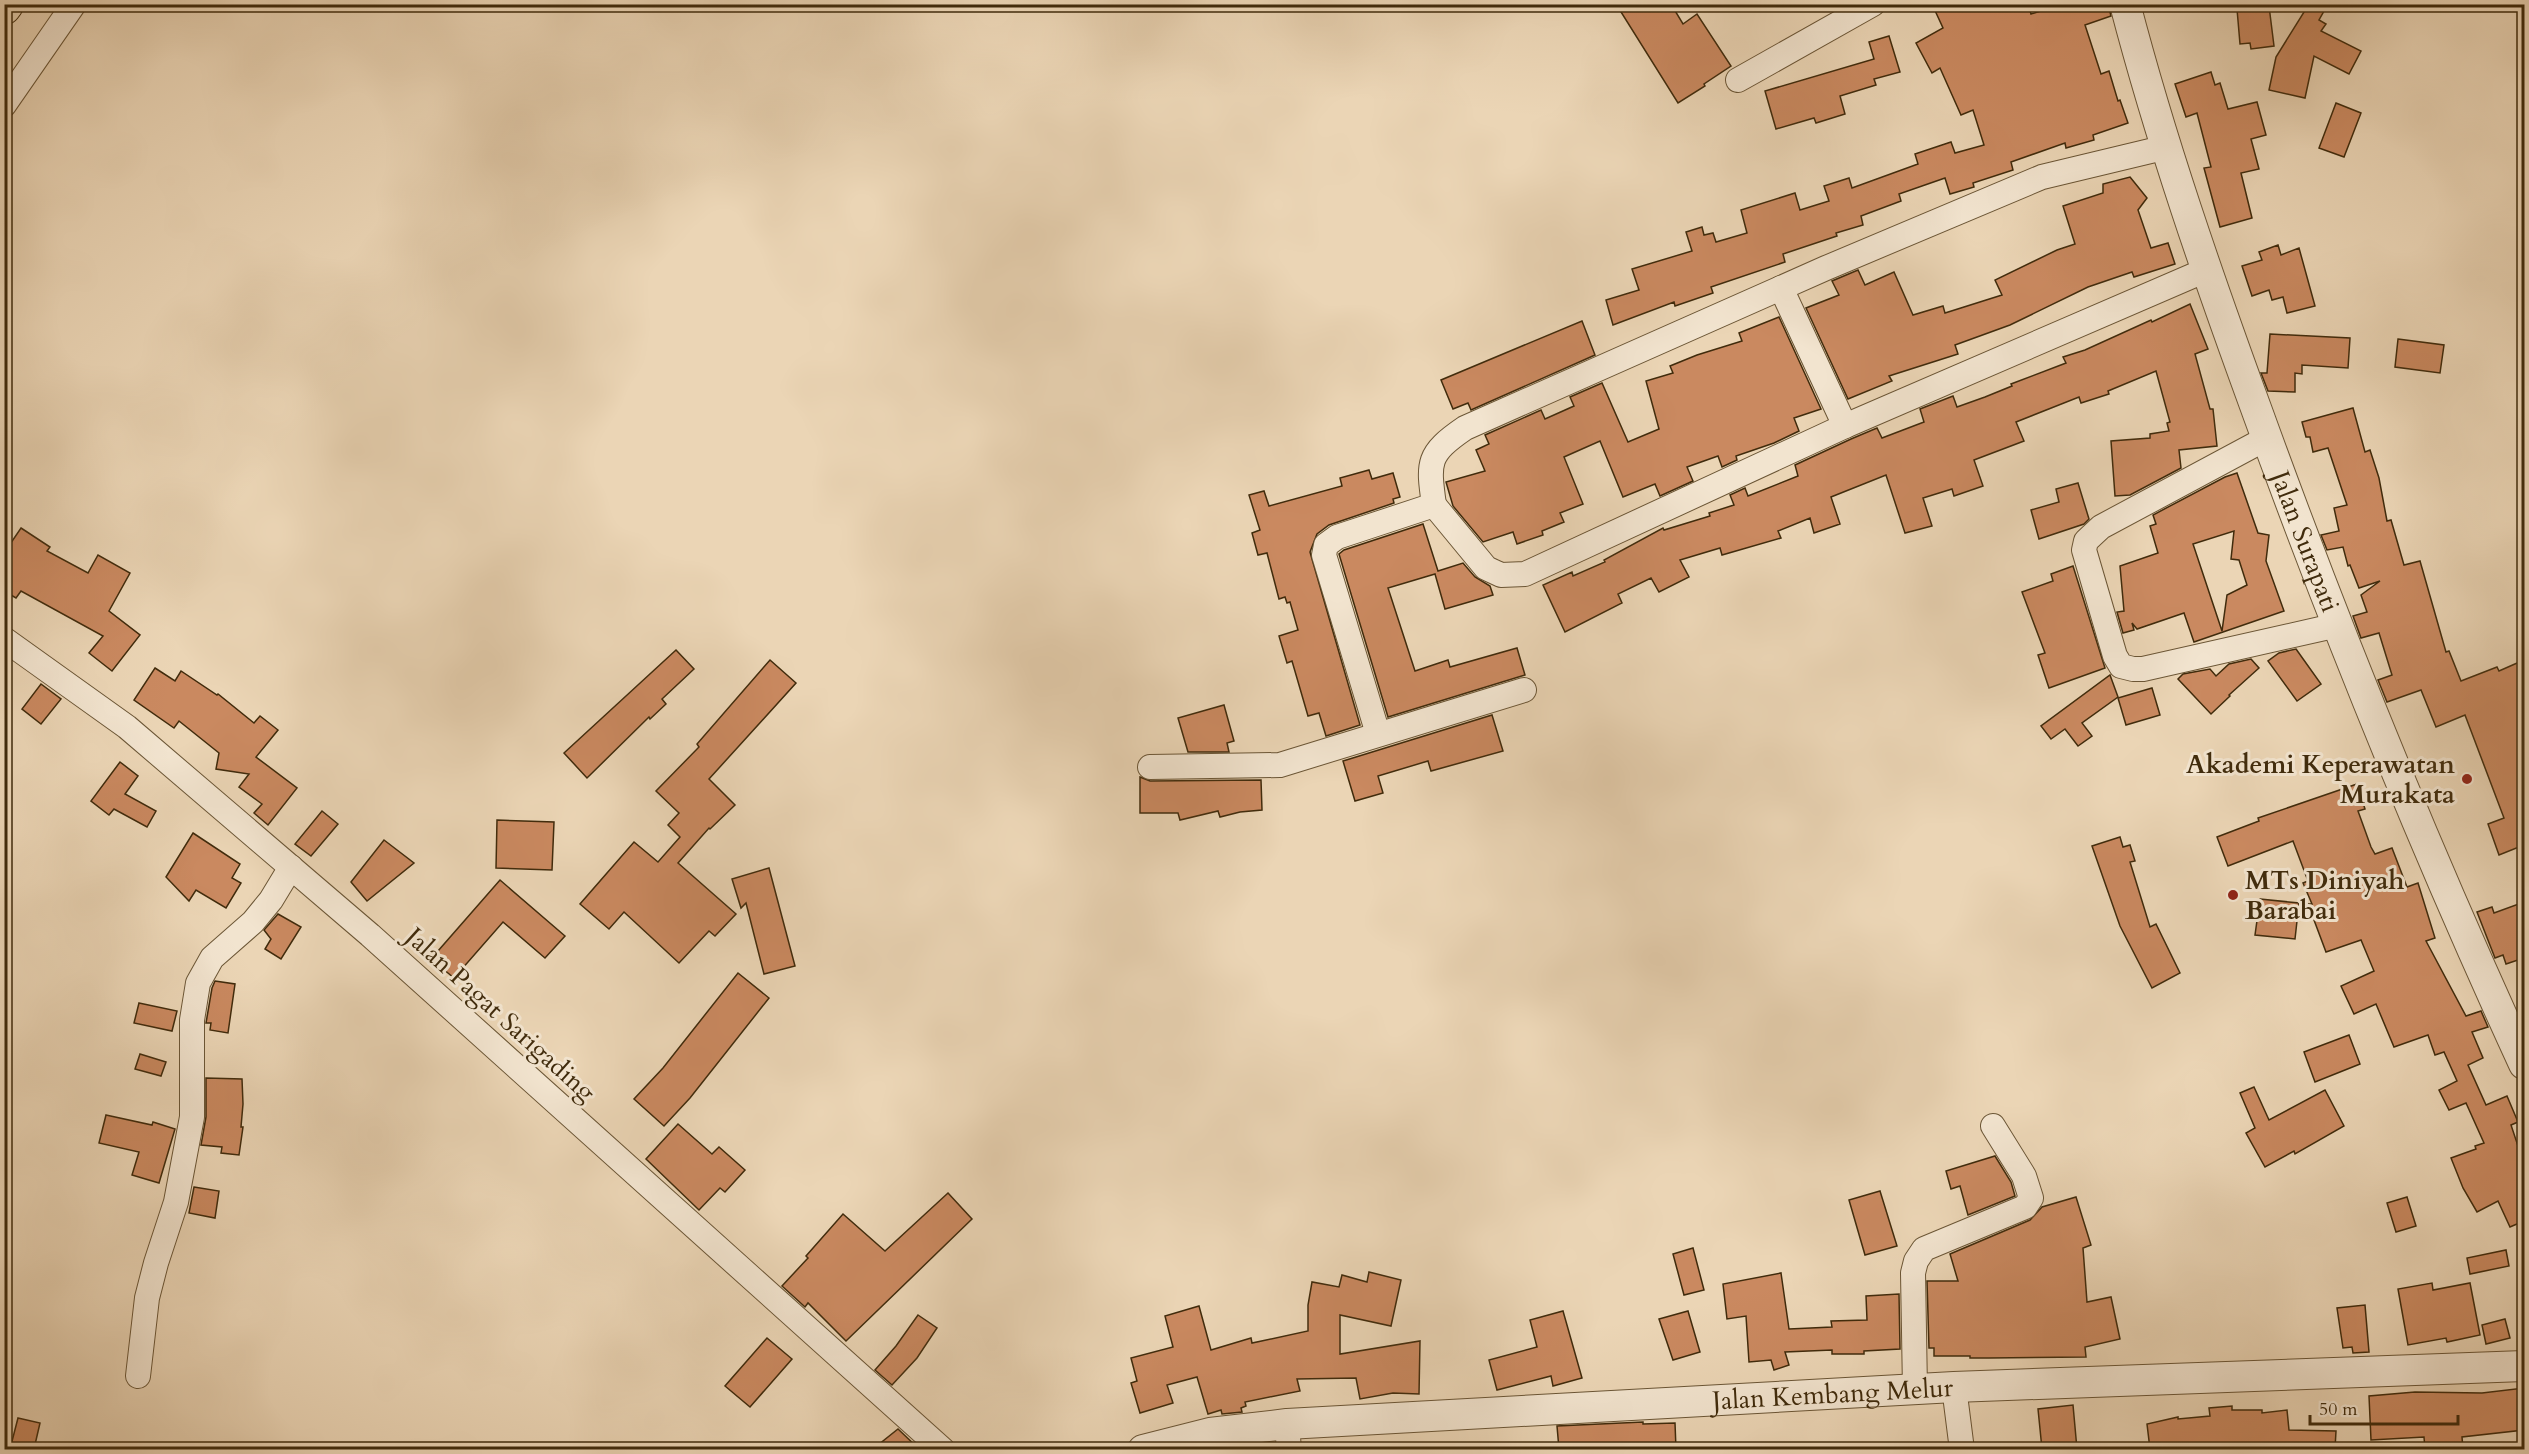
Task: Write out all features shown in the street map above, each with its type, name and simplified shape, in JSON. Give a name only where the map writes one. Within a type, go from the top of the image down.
[{"type":"highway","points":[[4,9],[7,4]]},
{"type":"street","points":[[4,105],[74,4]]},
{"type":"street","points":[[1738,80],[1873,4]]},
{"type":"street","name":"Jalan Surapati","points":[[2125,4],[2206,270],[2317,576],[2484,975],[2524,1064]]},
{"type":"street","points":[[2168,147],[2042,177],[1781,288],[1465,428],[1444,442],[1433,456],[1430,475],[1434,505],[1486,568],[1501,575],[1525,574],[1845,426],[2206,270]]},
{"type":"street","points":[[1781,288],[1845,426]]},
{"type":"street","points":[[2266,438],[2101,527],[2086,541],[2084,550],[2115,656],[2121,666],[2143,669],[2337,625]]},
{"type":"street","points":[[1378,734],[1324,555],[1326,545],[1337,537],[1434,505]]},
{"type":"street","name":"Jalan Pagat Sarigading","points":[[4,639],[127,727],[370,935],[943,1449]]},
{"type":"street","points":[[1150,767],[1280,765],[1524,690]]},
{"type":"street","points":[[138,1376],[147,1298],[176,1202],[192,1117],[192,1020],[198,983],[212,958],[253,922],[291,867]]},
{"type":"street","points":[[1915,1390],[1913,1273],[1916,1261],[1924,1248],[2025,1207],[2031,1198],[2024,1176],[1993,1126]]},
{"type":"street","name":"Jalan Kembang Melur","points":[[1143,1449],[1210,1433],[1288,1437],[1954,1387],[2524,1366]]},
{"type":"street","points":[[1954,1387],[1962,1449]]},
{"type":"building","points":[[1616,4],[1671,4],[1683,24],[1697,14],[1731,66],[1678,103]]},
{"type":"building","points":[[1932,4],[2028,4],[2031,14],[2064,4],[2108,4],[2111,16],[2085,25],[2101,74],[2109,71],[2118,101],[2120,100],[2128,123],[2093,135],[2094,140],[2066,148],[2065,143],[2011,162],[2013,170],[1973,183],[1974,187],[1950,194],[1945,178],[1899,194],[1901,201],[1861,216],[1863,225],[1783,254],[1785,262],[1711,287],[1713,293],[1675,306],[1674,302],[1613,325],[1606,300],[1639,290],[1632,269],[1692,251],[1686,232],[1702,227],[1704,235],[1713,233],[1716,242],[1747,233],[1741,210],[1795,193],[1800,210],[1829,201],[1824,186],[1849,178],[1852,188],[1918,164],[1915,154],[1951,142],[1955,153],[1984,145],[1973,110],[1961,115],[1940,68],[1932,73],[1916,43],[1943,28]]},
{"type":"building","points":[[2309,4],[2328,4],[2319,20],[2326,24],[2321,31],[2361,51],[2349,74],[2314,56],[2305,98],[2269,90],[2276,57]]},
{"type":"building","points":[[2269,6],[2274,46],[2251,49],[2250,43],[2240,44],[2237,9]]},
{"type":"building","points":[[1889,36],[1900,72],[1874,79],[1876,85],[1840,96],[1845,114],[1816,123],[1814,118],[1776,129],[1765,91],[1874,59],[1869,42]]},
{"type":"building","points":[[2211,72],[2215,85],[2220,83],[2228,109],[2257,102],[2266,135],[2251,139],[2259,169],[2241,173],[2252,218],[2220,227],[2204,168],[2211,167],[2197,113],[2186,117],[2175,84]]},
{"type":"building","points":[[2336,103],[2361,113],[2344,157],[2319,148]]},
{"type":"building","points":[[2130,177],[2147,198],[2138,210],[2151,248],[2168,243],[2175,264],[2134,277],[2132,272],[2088,287],[2010,325],[1955,345],[1958,354],[1889,376],[1892,381],[1848,399],[1806,308],[1839,295],[1832,281],[1858,270],[1865,285],[1894,272],[1913,315],[1943,306],[1945,313],[2002,295],[1995,280],[2057,250],[2075,244],[2063,206],[2103,193],[2103,184]]},
{"type":"building","points":[[2278,245],[2281,255],[2299,248],[2315,306],[2287,313],[2283,297],[2272,300],[2269,290],[2252,296],[2242,266],[2262,260],[2259,252]]},
{"type":"building","points":[[2190,304],[2208,349],[2195,354],[2210,409],[2213,409],[2217,446],[2179,450],[2181,468],[2130,495],[2115,496],[2111,441],[2150,438],[2150,434],[2169,431],[2167,423],[2170,422],[2156,371],[2108,391],[2109,394],[2081,403],[2079,397],[2016,422],[2024,441],[1974,460],[1983,486],[1954,496],[1952,489],[1923,498],[1932,526],[1905,533],[1886,475],[1831,497],[1840,524],[1814,533],[1810,518],[1778,531],[1781,538],[1722,555],[1720,548],[1680,560],[1689,577],[1659,592],[1651,578],[1618,594],[1622,603],[1565,632],[1543,585],[1572,572],[1573,576],[1605,562],[1604,560],[1663,528],[1664,530],[1710,516],[1709,513],[1734,505],[1730,495],[1745,488],[1748,496],[1798,476],[1795,465],[1851,439],[1877,428],[1882,438],[1924,422],[1920,409],[1953,396],[1957,407],[1985,397],[2012,386],[2011,384],[2066,363],[2063,357],[2085,350]]},
{"type":"building","points":[[1779,317],[1821,409],[1794,418],[1799,431],[1774,443],[1736,456],[1737,460],[1722,467],[1718,456],[1687,467],[1693,481],[1660,496],[1655,484],[1623,497],[1600,441],[1564,457],[1583,504],[1560,513],[1564,522],[1542,531],[1543,535],[1517,544],[1513,532],[1483,542],[1453,506],[1446,482],[1485,471],[1476,450],[1489,444],[1485,435],[1541,410],[1545,419],[1574,406],[1570,397],[1602,383],[1628,442],[1659,429],[1646,381],[1673,373],[1670,366],[1742,341],[1739,333]]},
{"type":"building","points":[[1582,321],[1595,355],[1471,410],[1468,403],[1453,409],[1441,380]]},
{"type":"building","points":[[2270,334],[2350,338],[2348,368],[2302,365],[2302,374],[2295,373],[2295,392],[2268,391],[2261,373],[2267,373]]},
{"type":"building","points":[[2398,339],[2444,345],[2440,373],[2395,367]]},
{"type":"building","points":[[2353,408],[2365,452],[2370,450],[2379,478],[2387,521],[2391,520],[2404,565],[2420,561],[2446,652],[2449,651],[2461,681],[2497,667],[2499,671],[2524,660],[2524,845],[2499,855],[2488,824],[2504,818],[2465,715],[2436,727],[2421,690],[2387,702],[2378,680],[2392,675],[2379,633],[2361,638],[2353,616],[2367,612],[2361,595],[2380,581],[2359,588],[2350,565],[2348,566],[2343,547],[2327,550],[2321,535],[2339,531],[2334,508],[2347,505],[2328,448],[2313,452],[2310,437],[2306,437],[2302,422]]},
{"type":"building","points":[[1369,470],[1372,479],[1393,473],[1400,497],[1393,499],[1394,503],[1329,525],[1317,534],[1310,552],[1360,725],[1326,736],[1319,713],[1308,716],[1292,661],[1287,663],[1279,636],[1298,630],[1290,602],[1287,603],[1285,597],[1279,599],[1267,553],[1258,555],[1252,533],[1260,530],[1249,495],[1264,491],[1269,506],[1342,486],[1340,478]]},
{"type":"building","points":[[2237,473],[2258,533],[2269,535],[2266,561],[2284,611],[2194,642],[2184,613],[2137,629],[2132,623],[2134,630],[2123,633],[2117,612],[2124,611],[2120,566],[2158,553],[2150,526],[2156,524],[2153,515]],"holes":[[[2234,531],[2231,559],[2239,560],[2247,585],[2227,595],[2222,631],[2193,544]]]},
{"type":"building","points":[[2078,483],[2089,519],[2084,524],[2039,539],[2031,510],[2059,502],[2056,489]]},
{"type":"building","points":[[1423,524],[1438,571],[1463,563],[1475,577],[1490,586],[1493,595],[1445,609],[1435,574],[1388,588],[1415,671],[1448,660],[1450,667],[1517,648],[1525,675],[1388,717],[1339,554],[1344,550]]},
{"type":"building","points":[[21,528],[50,547],[47,551],[88,573],[98,555],[130,573],[109,611],[140,635],[112,671],[89,653],[103,636],[21,591],[16,598],[4,591],[4,553]]},
{"type":"building","points":[[2073,566],[2105,668],[2049,688],[2038,655],[2045,653],[2022,592],[2053,581],[2051,574]]},
{"type":"building","points":[[2296,649],[2321,684],[2297,701],[2268,661],[2279,653]]},
{"type":"building","points":[[676,650],[694,669],[662,699],[666,704],[650,719],[649,717],[587,778],[564,753]]},
{"type":"building","points":[[2251,659],[2259,668],[2211,714],[2178,679],[2183,674],[2210,669],[2216,676],[2229,664]]},
{"type":"building","points":[[770,660],[796,683],[709,779],[735,805],[709,828],[678,863],[736,914],[715,936],[709,931],[679,963],[624,912],[609,929],[580,904],[634,842],[658,862],[680,837],[668,825],[679,813],[656,791],[699,747],[697,744]]},
{"type":"building","points":[[155,668],[175,681],[181,671],[218,694],[254,723],[260,716],[278,730],[256,757],[297,788],[268,825],[254,813],[262,804],[239,787],[249,774],[216,769],[219,753],[179,721],[174,728],[134,700]]},
{"type":"building","points":[[2110,675],[2118,697],[2082,723],[2092,736],[2078,746],[2065,729],[2051,739],[2041,726]]},
{"type":"building","points":[[41,684],[61,699],[41,724],[22,709]]},
{"type":"building","points":[[2152,688],[2160,715],[2126,725],[2118,698]]},
{"type":"building","points":[[1224,705],[1234,741],[1227,743],[1229,752],[1188,752],[1178,718]]},
{"type":"building","points":[[1492,715],[1503,751],[1431,771],[1428,761],[1378,776],[1383,793],[1355,801],[1343,761]]},
{"type":"building","points":[[120,762],[138,776],[125,794],[156,811],[147,827],[114,809],[109,815],[91,801]]},
{"type":"building","points":[[1140,777],[1150,781],[1261,780],[1262,810],[1220,817],[1218,811],[1180,820],[1178,813],[1140,813]]},
{"type":"building","points":[[2357,784],[2365,809],[2358,811],[2371,847],[2375,854],[2392,848],[2407,887],[2418,883],[2435,938],[2426,941],[2466,1016],[2481,1011],[2488,1027],[2472,1032],[2483,1058],[2468,1065],[2486,1105],[2507,1096],[2518,1122],[2511,1125],[2524,1164],[2524,1221],[2510,1227],[2498,1201],[2477,1212],[2463,1188],[2451,1158],[2476,1149],[2475,1146],[2484,1143],[2466,1103],[2449,1110],[2439,1090],[2457,1081],[2444,1052],[2435,1055],[2428,1035],[2394,1047],[2376,1004],[2354,1014],[2341,986],[2374,971],[2361,940],[2326,952],[2308,904],[2312,904],[2303,883],[2308,881],[2293,841],[2228,866],[2217,837],[2259,821],[2258,818]]},
{"type":"building","points":[[322,811],[338,824],[311,856],[295,844]]},
{"type":"building","points":[[497,820],[554,822],[552,870],[496,868]]},
{"type":"building","points":[[193,833],[240,864],[232,878],[241,883],[226,908],[196,890],[189,901],[166,877]]},
{"type":"building","points":[[2120,837],[2123,847],[2130,845],[2135,861],[2130,862],[2150,927],[2156,924],[2180,973],[2152,988],[2120,926],[2092,846]]},
{"type":"building","points":[[384,840],[414,863],[367,901],[351,882]]},
{"type":"building","points":[[769,868],[795,966],[764,974],[746,903],[741,908],[732,879]]},
{"type":"building","points":[[500,880],[565,936],[545,958],[503,922],[454,978],[431,959]]},
{"type":"building","points":[[2260,899],[2299,903],[2295,939],[2255,935]]},
{"type":"building","points":[[2524,902],[2524,958],[2506,964],[2503,955],[2495,958],[2477,912],[2492,907],[2494,913]]},
{"type":"building","points":[[278,914],[301,927],[281,959],[265,949],[271,939],[264,930]]},
{"type":"building","points":[[738,973],[769,998],[690,1098],[664,1126],[634,1099],[663,1068]]},
{"type":"building","points":[[215,981],[235,984],[228,1033],[210,1030],[211,1023],[206,1023]]},
{"type":"building","points":[[139,1003],[177,1011],[172,1031],[134,1023]]},
{"type":"building","points":[[2349,1035],[2360,1064],[2315,1082],[2304,1052]]},
{"type":"building","points":[[140,1054],[166,1062],[161,1076],[135,1069]]},
{"type":"building","points":[[206,1078],[242,1079],[241,1127],[243,1127],[239,1155],[221,1153],[222,1147],[201,1145],[206,1117]]},
{"type":"building","points":[[2254,1087],[2269,1120],[2325,1090],[2344,1126],[2295,1154],[2294,1151],[2265,1167],[2246,1133],[2255,1128],[2240,1093]]},
{"type":"building","points":[[106,1115],[152,1125],[153,1122],[175,1129],[159,1183],[132,1175],[139,1152],[99,1143]]},
{"type":"building","points":[[678,1124],[712,1154],[719,1147],[745,1170],[725,1192],[720,1188],[699,1210],[646,1159]]},
{"type":"building","points":[[1995,1156],[2011,1182],[2015,1196],[1968,1215],[1960,1186],[1951,1189],[1946,1171]]},
{"type":"building","points":[[194,1187],[219,1191],[215,1218],[189,1213]]},
{"type":"building","points":[[1880,1191],[1897,1246],[1865,1255],[1849,1200]]},
{"type":"building","points":[[948,1193],[972,1219],[846,1341],[808,1303],[805,1307],[782,1286],[843,1214],[885,1251]]},
{"type":"building","points":[[2076,1197],[2091,1245],[2083,1248],[2087,1302],[2111,1297],[2120,1339],[2085,1347],[2086,1357],[1934,1356],[1934,1348],[1929,1348],[1927,1281],[1958,1281],[1950,1254],[2030,1220],[2042,1207]]},
{"type":"building","points":[[2407,1197],[2416,1226],[2396,1232],[2387,1203]]},
{"type":"building","points":[[1693,1248],[1704,1290],[1684,1295],[1673,1254]]},
{"type":"building","points":[[2506,1250],[2509,1266],[2470,1274],[2467,1258]]},
{"type":"building","points":[[1369,1272],[1401,1280],[1391,1326],[1340,1315],[1340,1354],[1420,1341],[1419,1394],[1393,1393],[1360,1399],[1356,1378],[1297,1379],[1300,1391],[1245,1402],[1246,1406],[1241,1408],[1242,1412],[1222,1414],[1221,1410],[1208,1414],[1197,1377],[1167,1385],[1173,1403],[1140,1413],[1131,1383],[1137,1381],[1131,1358],[1173,1347],[1165,1316],[1199,1306],[1211,1350],[1251,1338],[1252,1343],[1308,1331],[1308,1305],[1312,1282],[1339,1287],[1342,1275],[1367,1282]]},
{"type":"building","points":[[1781,1273],[1789,1329],[1832,1327],[1831,1321],[1867,1320],[1866,1296],[1899,1294],[1900,1349],[1864,1351],[1864,1354],[1832,1354],[1832,1350],[1785,1352],[1789,1365],[1774,1370],[1771,1360],[1749,1362],[1746,1316],[1727,1319],[1723,1284]]},
{"type":"building","points":[[2432,1283],[2433,1290],[2470,1283],[2480,1335],[2447,1342],[2446,1338],[2408,1345],[2398,1289]]},
{"type":"building","points":[[2365,1305],[2369,1352],[2353,1353],[2352,1347],[2343,1348],[2337,1308]]},
{"type":"building","points":[[1563,1311],[1582,1378],[1553,1386],[1551,1376],[1497,1390],[1489,1360],[1537,1347],[1530,1320]]},
{"type":"building","points":[[1688,1311],[1700,1352],[1673,1360],[1659,1319]]},
{"type":"building","points":[[918,1315],[937,1328],[917,1358],[892,1385],[875,1370]]},
{"type":"building","points":[[2505,1319],[2510,1338],[2486,1344],[2482,1325]]},
{"type":"building","points":[[767,1338],[792,1359],[750,1407],[725,1386]]},
{"type":"building","points":[[2524,1388],[2524,1430],[2462,1437],[2463,1449],[2425,1449],[2424,1437],[2371,1440],[2369,1396],[2415,1392],[2482,1393]]},
{"type":"building","points":[[2073,1405],[2077,1449],[2042,1449],[2038,1409]]},
{"type":"building","points":[[2232,1406],[2232,1410],[2262,1410],[2262,1413],[2287,1410],[2289,1430],[2336,1431],[2335,1449],[2150,1449],[2147,1424],[2178,1417],[2178,1419],[2210,1416],[2209,1408]]},
{"type":"building","points":[[18,1418],[40,1423],[34,1449],[10,1449]]},
{"type":"building","points":[[1643,1422],[1643,1424],[1675,1423],[1676,1449],[1559,1449],[1557,1426]]},
{"type":"building","points":[[898,1429],[919,1449],[873,1449]]},
{"type":"place","name":"Akademi Keperawatan Murakata","points":[[2467,779]]},
{"type":"place","name":"MTs Diniyah Barabai","points":[[2233,895]]}]
